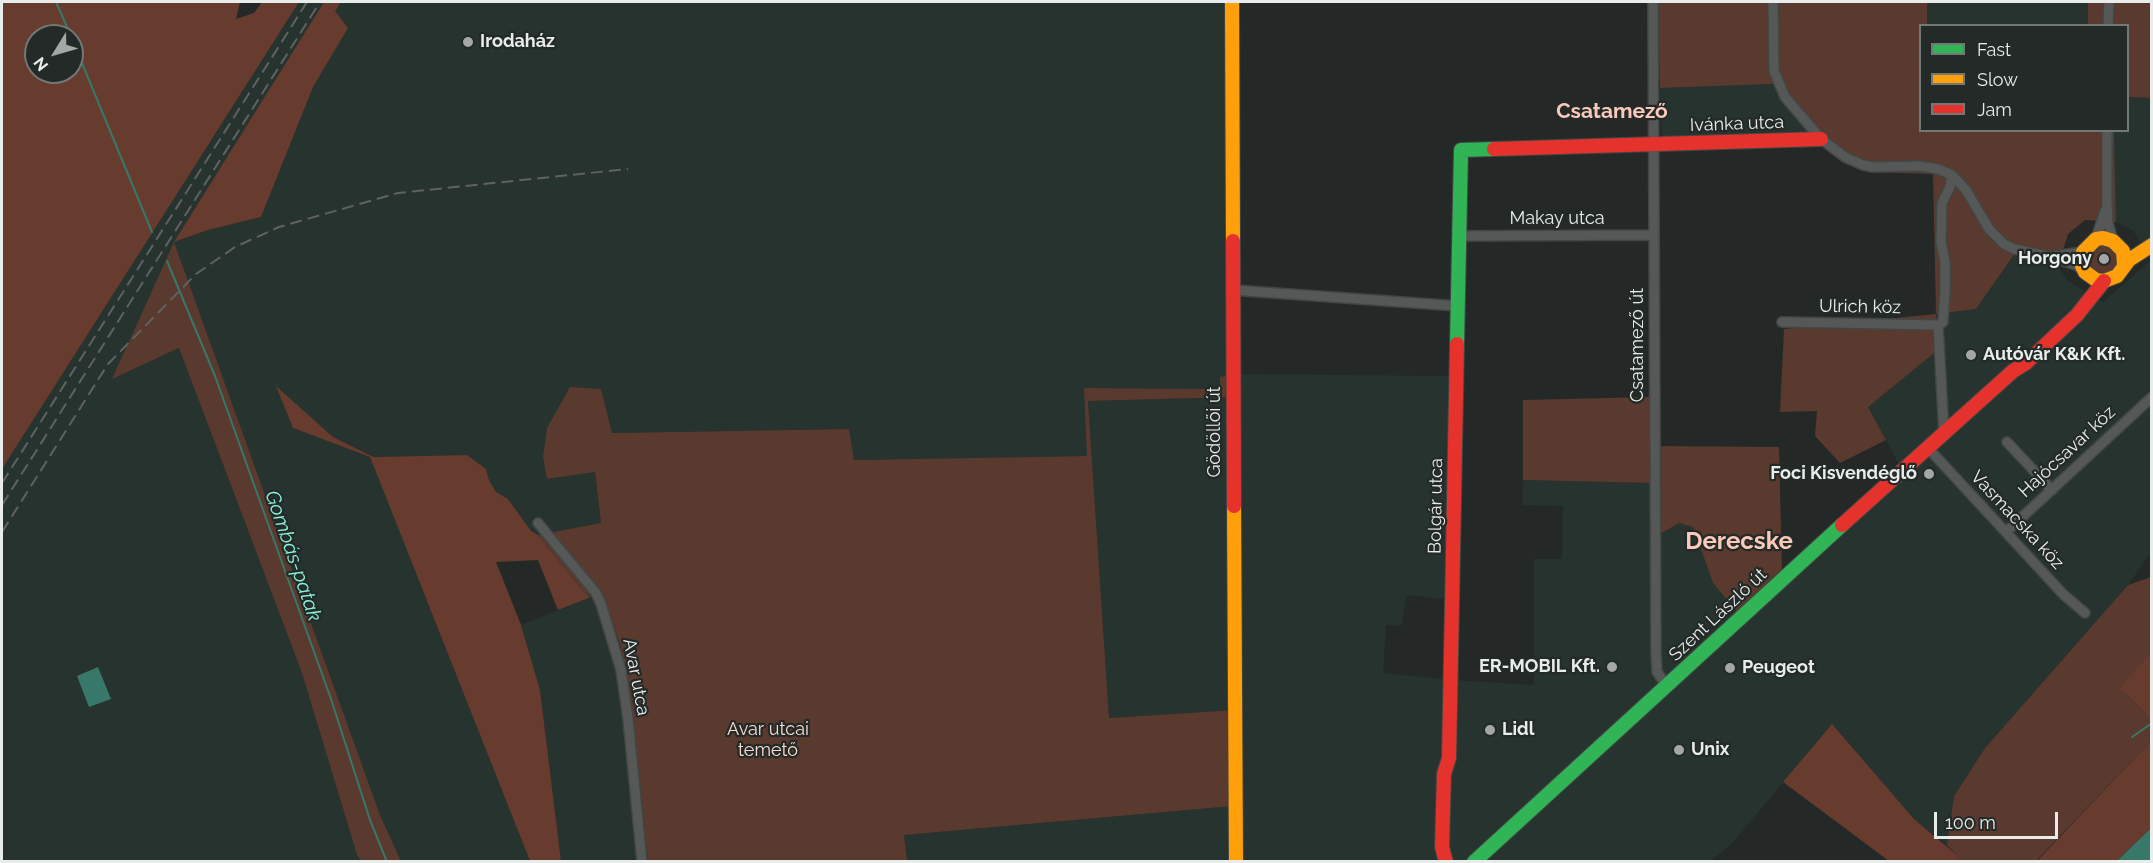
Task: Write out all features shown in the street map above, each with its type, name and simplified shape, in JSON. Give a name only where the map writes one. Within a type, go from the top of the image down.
[{"type":"main road","name":"Gödöllői út","points":[[1232,2],[1236,861]]},
{"type":"main road","name":"Ivánka utca","points":[[1461,150],[1821,139]]},
{"type":"main road","name":"Bolgár utca","points":[[1446,861],[1442,847],[1444,774],[1449,758],[1461,150]]},
{"type":"main road","points":[[2104,281],[2087,274],[2082,266],[2083,252],[2091,242],[2103,238],[2116,243],[2133,244],[2151,237]]},
{"type":"main road","points":[[2116,243],[2123,251],[2124,265]]},
{"type":"main road","points":[[2013,371],[2026,363],[2078,315],[2104,281],[2117,276],[2124,265],[2151,245]]},
{"type":"main road","points":[[2013,371],[2075,308],[2084,293],[2087,274]]},
{"type":"main road","name":"Szent László út","points":[[1474,861],[2013,371]]},
{"type":"street","name":"Csatamező út","points":[[1653,2],[1656,653],[1658,672],[1667,686]]},
{"type":"street","points":[[1773,2],[1774,71],[1785,97],[1821,139],[1845,157],[1863,165],[1872,167],[1919,166],[1938,169],[1952,175],[1966,190],[1989,229],[2004,244],[2013,249],[2052,257],[2076,265],[2087,274]]},
{"type":"street","points":[[2108,24],[2109,2]]},
{"type":"street","points":[[2107,132],[2108,223],[2116,243]]},
{"type":"street","points":[[1944,434],[1938,325],[1943,322],[1945,292],[1945,261],[1941,242],[1942,203],[1950,187],[1952,175]]},
{"type":"street","points":[[2097,239],[2107,203]]},
{"type":"street","name":"Makay utca","points":[[1459,236],[1654,235]]},
{"type":"street","points":[[2052,257],[2083,252]]},
{"type":"street","points":[[1232,290],[1458,306]]},
{"type":"street","name":"Ulrich köz","points":[[1782,322],[1938,325]]},
{"type":"street","name":"Hajócsavar köz","points":[[2006,532],[2151,397]]},
{"type":"street","points":[[2007,442],[2052,490]]},
{"type":"street","name":"Vasmacska köz","points":[[1928,448],[2063,594],[2085,613]]},
{"type":"street","name":"Avar utca","points":[[538,523],[596,593],[602,604],[621,670],[642,861]]},
{"type":"shaded area","points":[[2,2],[240,2],[236,19],[254,13],[262,2],[299,2],[2,469]]},
{"type":"shaded area","points":[[299,2],[324,2],[175,242],[208,230],[261,217],[313,87],[348,28],[334,11],[341,2],[1230,2],[1234,374],[1452,376],[1444,599],[1407,595],[1401,626],[1386,625],[1383,673],[1534,685],[1534,559],[1562,559],[1563,506],[1523,505],[1523,480],[1652,483],[1653,539],[1679,523],[1693,527],[1713,583],[1778,589],[1906,477],[1868,407],[1938,350],[1936,314],[1976,309],[2015,255],[2058,266],[2068,281],[2103,302],[2151,260],[2151,552],[2128,585],[1985,748],[1954,796],[1947,845],[1914,819],[1832,724],[1733,842],[1711,861],[907,861],[903,835],[1233,806],[1235,710],[1109,718],[1088,401],[1234,397],[1220,389],[1085,388],[1088,456],[854,460],[848,429],[612,433],[601,389],[547,479],[595,472],[601,523],[538,535],[531,531],[508,499],[496,492],[486,469],[467,455],[375,457],[333,437],[277,387],[293,428],[370,457],[530,861],[401,861],[380,815],[174,243],[113,378],[179,348],[302,673],[357,855],[361,861],[2,861],[2,469]]},
{"type":"shaded area","points":[[324,2],[341,2],[335,11],[348,28],[313,87],[261,217],[208,230],[174,242]]},
{"type":"shaded area","points":[[1927,2],[2088,2],[2088,24],[1927,24]]},
{"type":"shaded area","points":[[1773,84],[1810,135],[1662,139],[1660,88]]},
{"type":"shaded area","points":[[2129,97],[2151,98],[2151,260],[2133,230],[2116,222],[2114,132],[2129,132]]},
{"type":"shaded area","points":[[276,386],[333,437],[374,457],[467,455],[486,469],[496,492],[508,499],[531,531],[538,535],[584,592],[591,597],[558,610],[538,560],[496,562],[521,625],[540,690],[561,861],[530,861],[370,457],[293,428]]},
{"type":"shaded area","points":[[591,597],[606,603],[621,647],[648,861],[561,861],[540,690],[521,625]]},
{"type":"shaded area","points":[[2151,653],[2151,724],[2144,712],[2120,688]]},
{"type":"shaded area","points":[[98,667],[111,699],[89,707],[77,676]]},
{"type":"shaded area","points":[[1832,724],[1914,819],[1958,856],[1953,861],[1889,861],[1783,782]]},
{"type":"shaded area","points":[[2151,741],[2151,828],[2117,861],[2036,862]]},
{"type":"shaded area","points":[[2151,828],[2151,861],[2117,861]]},
{"type":"green space","points":[[1658,2],[1927,2],[1927,24],[1919,24],[1919,132],[2114,132],[2116,222],[2085,220],[2068,234],[2058,266],[2014,255],[1976,309],[1936,314],[1933,174],[1870,172],[1844,163],[1810,135],[1773,84],[1660,88]]},
{"type":"green space","points":[[2088,2],[2151,2],[2151,98],[2129,97],[2129,24],[2088,24]]},
{"type":"green space","points":[[174,242],[380,815],[401,861],[361,861],[357,855],[302,673],[179,348],[112,379]]},
{"type":"green space","points":[[2103,245],[2113,249],[2117,259],[2113,269],[2103,273],[2093,269],[2089,259],[2093,249]]},
{"type":"green space","points":[[1936,314],[1938,350],[1868,407],[1886,440],[1840,463],[1815,436],[1817,411],[1780,412],[1784,329]]},
{"type":"green space","name":"Avar utcai temető","points":[[1234,374],[1235,397],[1088,401],[1109,718],[1235,710],[1233,806],[904,835],[907,861],[648,861],[621,647],[606,604],[584,592],[538,535],[601,523],[595,472],[547,479],[543,457],[547,428],[570,387],[601,389],[612,433],[849,429],[854,460],[1087,456],[1084,388],[1220,389],[1220,377]]},
{"type":"green space","points":[[1650,397],[1653,446],[1779,447],[1782,570],[1740,615],[1713,583],[1693,527],[1679,523],[1652,539],[1652,483],[1523,480],[1523,400]]},
{"type":"green space","points":[[2151,577],[2151,669],[2126,694],[2144,712],[2151,724],[2151,741],[2036,861],[1953,861],[1957,855],[1947,845],[1954,796],[1985,748],[2128,585]]},
{"type":"waterway","name":"Gombás-patak","points":[[56,2],[66,24]]},
{"type":"waterway","name":"Gombás-patak","points":[[84,68],[152,232]]},
{"type":"waterway","name":"Gombás-patak","points":[[167,261],[215,376],[331,699],[370,820],[387,862]]},
{"type":"waterway","points":[[2132,737],[2152,723]]},
{"type":"railway","points":[[2,483],[307,2]]},
{"type":"railway","points":[[2,505],[320,2]]},
{"type":"railway","points":[[2,532],[108,364],[196,274],[235,247],[279,227],[398,193],[628,169]]},
{"type":"traffic: fast","points":[[1457,344],[1461,150],[1494,149]]},
{"type":"traffic: fast","points":[[1474,862],[1842,525]]},
{"type":"traffic: slow","points":[[1232,2],[1233,241]]},
{"type":"traffic: slow","points":[[2124,265],[2123,251],[2113,241],[2103,238],[2096,239],[2083,252],[2082,266],[2085,272],[2096,280],[2104,281],[2117,276],[2129,260],[2152,245]]},
{"type":"traffic: slow","points":[[1234,506],[1236,862]]},
{"type":"traffic: jam","points":[[1494,149],[1821,139]]},
{"type":"traffic: jam","points":[[1233,241],[1234,506]]},
{"type":"traffic: jam","points":[[1842,525],[2013,371],[2026,363],[2077,315],[2104,281]]},
{"type":"traffic: jam","points":[[1446,862],[1442,847],[1444,774],[1449,758],[1457,344]]},
{"type":"place","name":"Irodaház","points":[[468,42]]},
{"type":"place","name":"Horgony","points":[[2104,259]]},
{"type":"place","name":"Autóvár K&K Kft.","points":[[1971,355]]},
{"type":"place","name":"Foci Kisvendéglő","points":[[1929,474]]},
{"type":"place","name":"ER-MOBIL Kft.","points":[[1612,667]]},
{"type":"place","name":"Peugeot","points":[[1730,668]]},
{"type":"place","name":"Lidl","points":[[1490,730]]},
{"type":"place","name":"Unix","points":[[1679,750]]},
{"type":"district","name":"Csatamező","points":[[1612,112]]},
{"type":"district","name":"Derecske","points":[[1739,542]]}]
